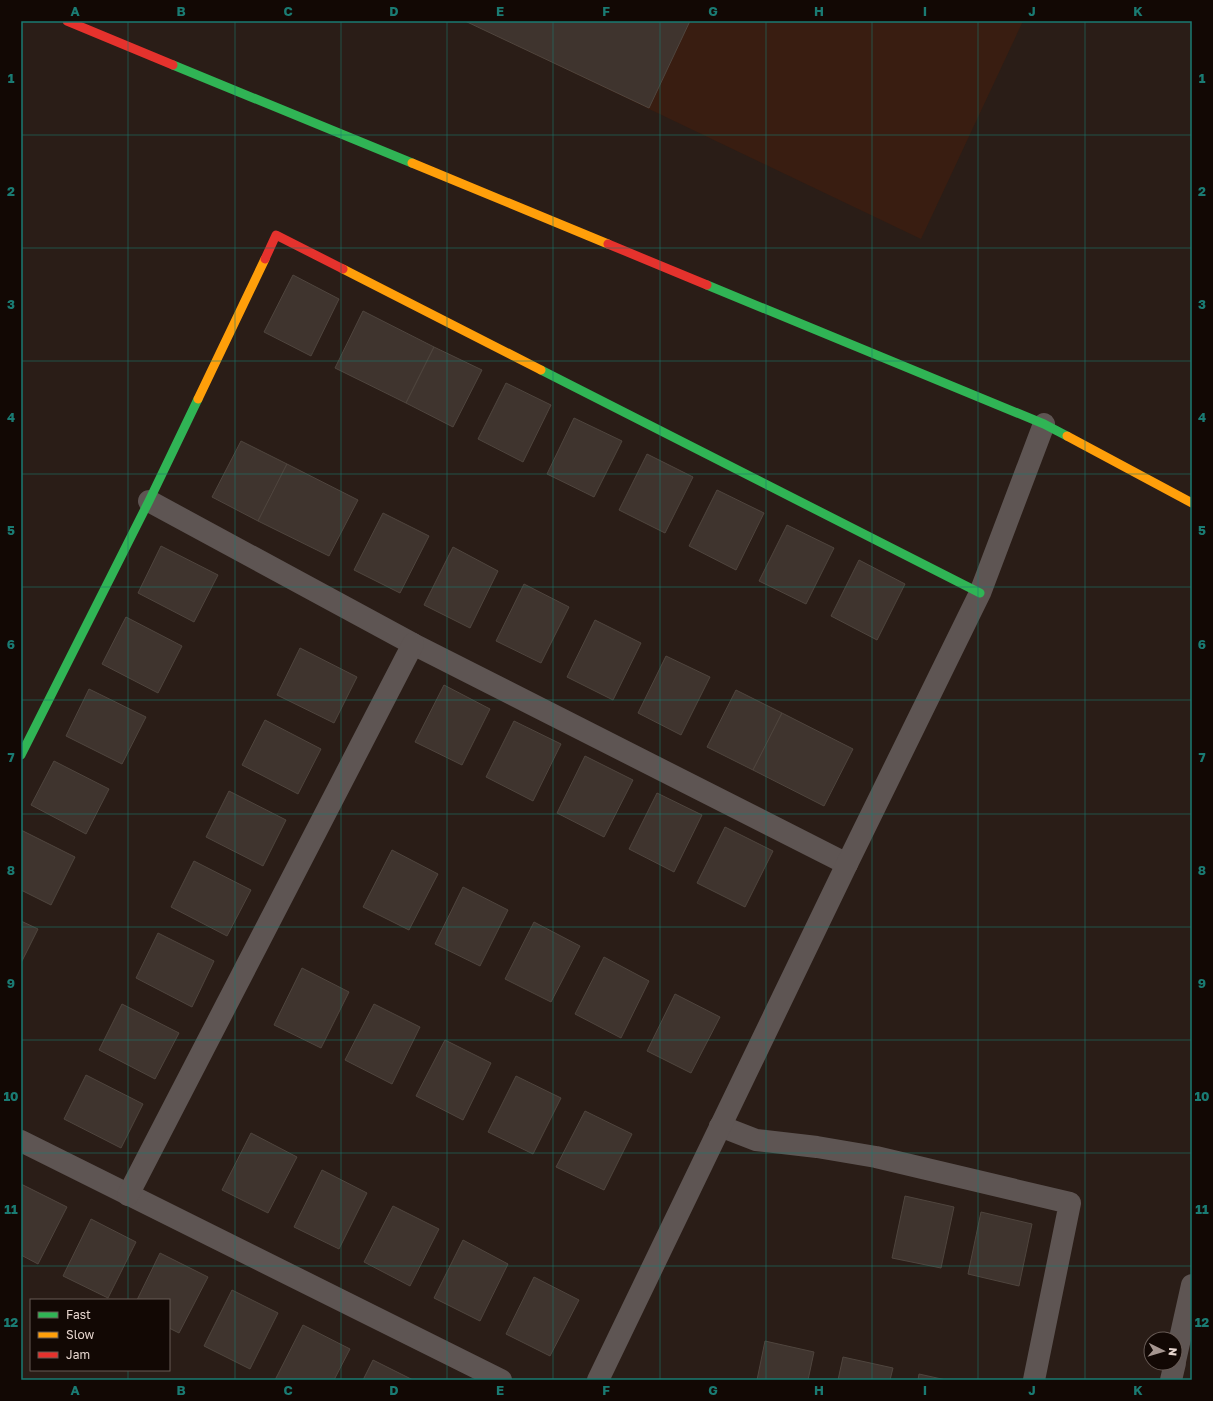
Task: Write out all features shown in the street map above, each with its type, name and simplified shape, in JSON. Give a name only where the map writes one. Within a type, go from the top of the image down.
[{"type":"street","points":[[68,21],[1044,424],[1192,503]]},
{"type":"street","points":[[21,755],[149,501],[276,235],[980,593]]},
{"type":"street","points":[[598,1380],[847,864],[980,593],[1044,424]]},
{"type":"street","points":[[149,501],[413,644],[847,864]]},
{"type":"street","points":[[128,1196],[413,644]]},
{"type":"street","points":[[720,1126],[756,1140],[817,1147],[876,1157],[1070,1203],[1034,1380]]},
{"type":"street","points":[[21,1141],[128,1196],[501,1380]]},
{"type":"street","points":[[1182,1331],[1192,1285]]},
{"type":"shaded area","points":[[465,21],[1023,21],[921,239]]},
{"type":"building","points":[[465,21],[690,21],[649,108]]},
{"type":"building","points":[[293,275],[339,299],[311,356],[264,332]]},
{"type":"building","points":[[363,311],[434,347],[406,403],[335,368]]},
{"type":"building","points":[[434,347],[482,370],[453,427],[406,403]]},
{"type":"building","points":[[506,383],[551,405],[523,462],[478,439]]},
{"type":"building","points":[[574,418],[622,441],[594,497],[547,474]]},
{"type":"building","points":[[241,441],[287,464],[258,521],[212,497]]},
{"type":"building","points":[[647,454],[693,477],[665,533],[619,510]]},
{"type":"building","points":[[287,464],[358,500],[329,556],[258,521]]},
{"type":"building","points":[[717,490],[764,513],[736,570],[689,546]]},
{"type":"building","points":[[383,513],[429,536],[400,593],[354,570]]},
{"type":"building","points":[[787,525],[834,548],[806,604],[759,581]]},
{"type":"building","points":[[161,546],[218,575],[194,622],[138,593]]},
{"type":"building","points":[[453,547],[498,571],[470,628],[424,605]]},
{"type":"building","points":[[859,560],[905,584],[877,640],[831,616]]},
{"type":"building","points":[[524,584],[569,607],[541,663],[496,641]]},
{"type":"building","points":[[126,617],[182,646],[158,693],[102,664]]},
{"type":"building","points":[[595,620],[641,643],[613,700],[567,677]]},
{"type":"building","points":[[300,648],[357,677],[334,723],[277,695]]},
{"type":"building","points":[[666,656],[710,677],[681,735],[638,713]]},
{"type":"building","points":[[444,685],[490,709],[462,765],[415,742]]},
{"type":"building","points":[[89,689],[146,717],[122,764],[66,736]]},
{"type":"building","points":[[736,690],[782,713],[753,770],[707,747]]},
{"type":"building","points":[[782,713],[853,749],[824,806],[753,770]]},
{"type":"building","points":[[265,720],[321,749],[298,794],[242,765]]},
{"type":"building","points":[[514,721],[561,744],[533,801],[486,777]]},
{"type":"building","points":[[585,756],[633,780],[604,837],[557,813]]},
{"type":"building","points":[[54,761],[109,789],[86,834],[31,805]]},
{"type":"building","points":[[229,791],[286,820],[263,866],[206,837]]},
{"type":"building","points":[[657,793],[702,815],[674,872],[629,849]]},
{"type":"building","points":[[725,827],[773,851],[745,907],[697,883]]},
{"type":"building","points":[[21,830],[75,857],[51,905],[21,890]]},
{"type":"building","points":[[392,850],[438,874],[409,930],[363,907]]},
{"type":"building","points":[[194,861],[251,890],[227,936],[171,907]]},
{"type":"building","points":[[463,887],[508,910],[480,966],[435,944]]},
{"type":"building","points":[[21,921],[38,929],[21,963]]},
{"type":"building","points":[[534,922],[580,946],[551,1002],[505,979]]},
{"type":"building","points":[[158,933],[214,961],[192,1007],[136,978]]},
{"type":"building","points":[[604,957],[649,981],[621,1038],[575,1014]]},
{"type":"building","points":[[302,968],[349,992],[321,1048],[274,1025]]},
{"type":"building","points":[[675,994],[720,1017],[691,1073],[647,1051]]},
{"type":"building","points":[[122,1004],[179,1033],[155,1079],[99,1050]]},
{"type":"building","points":[[374,1004],[420,1027],[392,1084],[345,1060]]},
{"type":"building","points":[[445,1040],[491,1063],[463,1120],[416,1096]]},
{"type":"building","points":[[86,1075],[143,1104],[121,1148],[64,1119]]},
{"type":"building","points":[[516,1076],[561,1098],[533,1154],[488,1132]]},
{"type":"building","points":[[585,1111],[632,1134],[604,1190],[556,1167]]},
{"type":"building","points":[[251,1133],[297,1157],[268,1213],[222,1190]]},
{"type":"building","points":[[322,1170],[367,1193],[339,1249],[294,1227]]},
{"type":"building","points":[[21,1184],[67,1207],[38,1264],[21,1255]]},
{"type":"building","points":[[905,1196],[954,1207],[941,1268],[892,1258]]},
{"type":"building","points":[[393,1206],[439,1229],[410,1286],[364,1262]]},
{"type":"building","points":[[981,1212],[1032,1224],[1019,1286],[968,1274]]},
{"type":"building","points":[[91,1219],[136,1242],[108,1298],[63,1276]]},
{"type":"building","points":[[463,1240],[508,1264],[480,1321],[434,1298]]},
{"type":"building","points":[[160,1253],[208,1277],[179,1333],[170,1328],[170,1299],[137,1299]]},
{"type":"building","points":[[534,1277],[579,1300],[550,1356],[506,1334]]},
{"type":"building","points":[[232,1290],[278,1313],[250,1369],[204,1346]]},
{"type":"building","points":[[303,1325],[350,1349],[334,1380],[275,1380]]},
{"type":"building","points":[[765,1341],[814,1352],[808,1380],[757,1380]]},
{"type":"building","points":[[843,1357],[893,1368],[890,1380],[838,1380]]},
{"type":"building","points":[[373,1360],[413,1380],[363,1380]]},
{"type":"building","points":[[919,1374],[946,1380],[918,1380]]},
{"type":"traffic: fast","points":[[173,65],[412,163]]},
{"type":"traffic: fast","points":[[707,285],[1044,424],[1067,436]]},
{"type":"traffic: fast","points":[[541,370],[980,593]]},
{"type":"traffic: fast","points":[[21,755],[149,501],[198,399]]},
{"type":"traffic: slow","points":[[412,163],[608,244]]},
{"type":"traffic: slow","points":[[198,399],[265,259]]},
{"type":"traffic: slow","points":[[343,269],[541,370]]},
{"type":"traffic: slow","points":[[1067,436],[1192,503]]},
{"type":"traffic: jam","points":[[67,21],[173,65]]},
{"type":"traffic: jam","points":[[265,259],[276,235],[343,269]]},
{"type":"traffic: jam","points":[[608,244],[707,285]]}]
